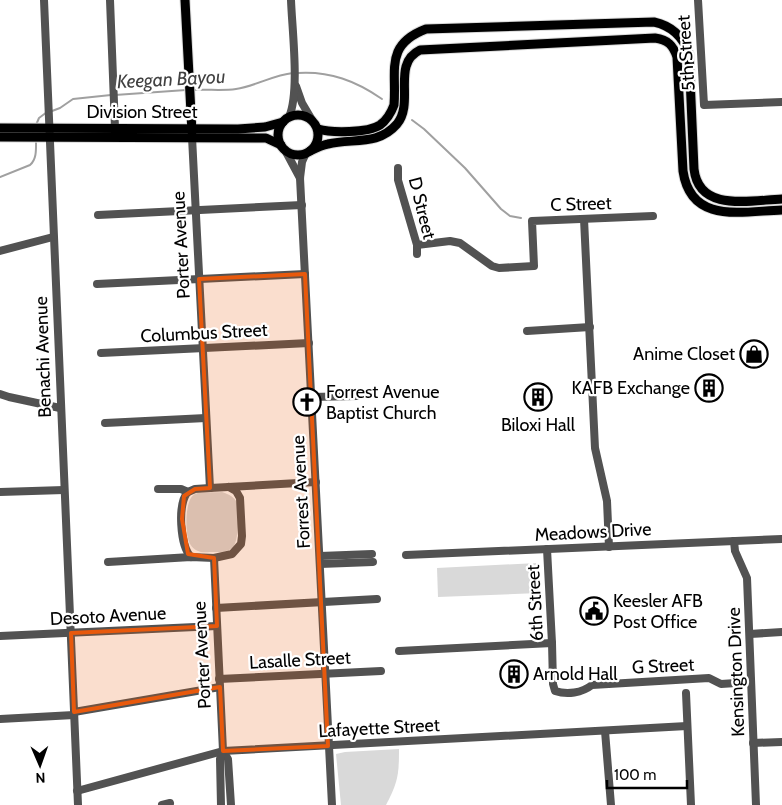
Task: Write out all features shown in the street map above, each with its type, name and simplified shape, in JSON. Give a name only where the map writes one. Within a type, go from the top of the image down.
[{"type":"main road","name":"Porter Avenue","points":[[185,0],[192,132]]},
{"type":"main road","points":[[782,199],[726,201],[712,198],[700,188],[696,182],[694,169],[689,54],[685,43],[676,32],[654,22],[426,29],[406,40],[395,57],[393,73],[394,106],[389,116],[376,127],[328,131],[318,128],[312,120],[301,115],[286,119],[278,133],[283,147],[295,155],[328,144],[367,141],[382,136],[398,122],[403,112],[406,66],[412,56],[420,50],[655,38],[669,42],[673,46],[677,57],[683,172],[691,194],[701,205],[718,212],[782,210]]},
{"type":"main road","name":"Division Street","points":[[0,128],[192,132],[256,128],[286,119]]},
{"type":"main road","name":"Division Street","points":[[0,137],[29,137],[44,129],[115,128],[266,138],[283,147]]},
{"type":"main road","points":[[308,152],[318,141],[318,128]]},
{"type":"street","name":"Benachi Avenue","points":[[44,0],[49,105],[44,129],[53,237],[78,805]]},
{"type":"street","points":[[110,0],[115,128]]},
{"type":"street","points":[[286,119],[294,105],[291,0]]},
{"type":"street","name":"5th Street","points":[[698,0],[704,105],[782,102]]},
{"type":"street","points":[[294,80],[302,103],[312,120]]},
{"type":"street","name":"Porter Avenue","points":[[192,132],[210,488]]},
{"type":"street","name":"Forrest Avenue","points":[[283,147],[300,178]]},
{"type":"street","name":"Forrest Avenue","points":[[308,152],[302,162],[300,178],[332,805]]},
{"type":"street","name":"D Street","points":[[398,168],[398,180],[417,245],[417,254]]},
{"type":"street","points":[[98,215],[302,205]]},
{"type":"street","name":"C Street","points":[[417,245],[460,243],[492,266],[505,268],[534,266],[532,221],[653,216]]},
{"type":"street","points":[[584,219],[595,448],[607,501],[609,547]]},
{"type":"street","points":[[0,252],[53,237]]},
{"type":"street","points":[[96,284],[305,274]]},
{"type":"street","points":[[527,331],[590,328]]},
{"type":"street","name":"Columbus Street","points":[[101,353],[309,343]]},
{"type":"street","points":[[0,394],[60,408]]},
{"type":"street","points":[[311,398],[357,396]]},
{"type":"street","points":[[105,423],[206,418]]},
{"type":"street","points":[[191,556],[184,546],[182,519],[182,501],[188,492],[195,489],[316,482]]},
{"type":"street","points":[[108,562],[191,556],[214,558],[232,554],[241,544],[240,498],[236,491],[229,487]]},
{"type":"street","points":[[158,489],[181,489],[188,492]]},
{"type":"street","points":[[0,492],[64,490]]},
{"type":"street","name":"Meadows Drive","points":[[406,556],[782,539]]},
{"type":"street","name":"Kensington Drive","points":[[734,541],[735,551],[747,578],[756,805]]},
{"type":"street","name":"6th Street","points":[[547,549],[553,684]]},
{"type":"street","points":[[320,560],[372,554]]},
{"type":"street","name":"Porter Avenue","points":[[214,558],[219,683],[224,751],[228,759],[231,805]]},
{"type":"street","points":[[320,560],[373,562]]},
{"type":"street","points":[[216,608],[377,599]]},
{"type":"street","name":"Desoto Avenue","points":[[0,636],[217,626]]},
{"type":"street","points":[[750,634],[782,632]]},
{"type":"street","points":[[399,651],[552,643]]},
{"type":"street","name":"Lasalle Street","points":[[0,719],[74,714],[219,683],[381,671]]},
{"type":"street","name":"G Street","points":[[553,684],[555,691],[560,693],[582,692],[592,685],[709,678],[721,684],[751,682]]},
{"type":"street","points":[[686,693],[691,805]]},
{"type":"street","name":"Lafayette Street","points":[[77,792],[224,751],[687,726]]},
{"type":"street","points":[[605,731],[611,805]]},
{"type":"street","points":[[753,743],[782,742]]},
{"type":"street","name":"Porter Avenue","points":[[222,805],[220,759],[224,751]]},
{"type":"highlighted area","points":[[305,274],[328,746],[223,751],[220,687],[74,712],[71,633],[217,626],[214,558],[188,554],[182,519],[184,496],[195,489],[210,488],[199,279]]},
{"type":"shaded area","points":[[222,492],[233,497],[237,503],[238,527],[234,545],[230,550],[225,551],[204,552],[194,549],[188,540],[186,526],[187,510],[191,497],[201,493]]},
{"type":"shaded area","points":[[537,563],[539,593],[438,597],[437,568]]},
{"type":"shaded area","points":[[399,749],[397,778],[386,805],[341,805],[336,754]]},
{"type":"waterway","name":"Keegan Bayou","points":[[193,90],[236,89],[293,73]]},
{"type":"waterway","name":"Keegan Bayou","points":[[298,73],[321,74],[342,78],[382,99]]},
{"type":"waterway","name":"Keegan Bayou","points":[[115,95],[186,90]]},
{"type":"waterway","name":"Keegan Bayou","points":[[52,111],[73,99],[111,95]]},
{"type":"waterway","name":"Keegan Bayou","points":[[36,125],[39,118],[47,112]]},
{"type":"waterway","name":"Keegan Bayou","points":[[412,120],[465,168],[501,209],[510,216],[521,218]]},
{"type":"waterway","name":"Keegan Bayou","points":[[0,177],[32,163],[35,157],[36,139]]},
{"type":"place","name":"Anime Closet","points":[[754,354]]},
{"type":"place","name":"KAFB Exchange","points":[[709,388]]},
{"type":"place","name":"Biloxi Hall","points":[[538,397]]},
{"type":"place","name":"Forrest Avenue Baptist Church","points":[[307,402]]},
{"type":"place","name":"Keesler AFB Post Office","points":[[594,611]]},
{"type":"place","name":"Arnold Hall","points":[[514,674]]}]
